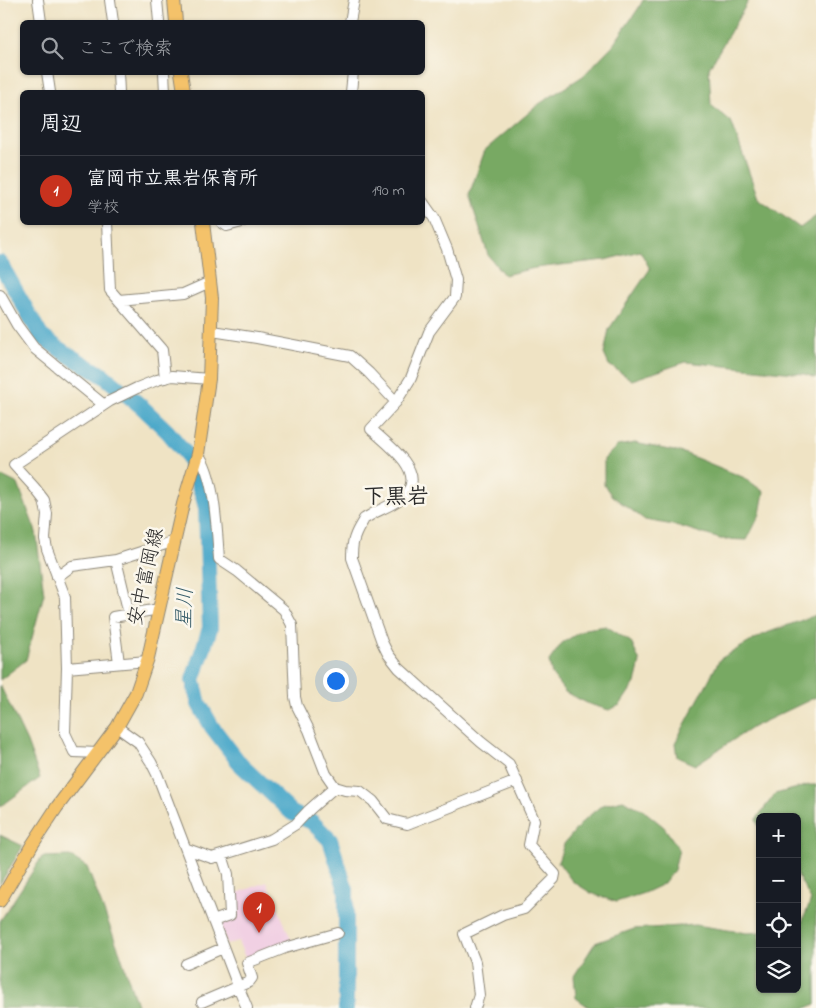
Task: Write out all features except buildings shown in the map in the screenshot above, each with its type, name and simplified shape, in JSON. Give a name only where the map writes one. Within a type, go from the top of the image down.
[{"type":"main road","points":[[174,0],[176,20]]},
{"type":"main road","points":[[181,75],[184,90]]},
{"type":"main road","name":"安中富岡線","points":[[0,901],[32,845],[57,807],[117,727],[136,693],[147,661],[183,504],[197,456],[209,380],[212,298],[202,225]]},
{"type":"street","points":[[38,0],[41,20]]},
{"type":"street","points":[[110,0],[113,20]]},
{"type":"street","points":[[157,0],[159,20]]},
{"type":"street","points":[[350,20],[354,0]]},
{"type":"street","points":[[47,75],[50,90]]},
{"type":"street","points":[[118,75],[119,90]]},
{"type":"street","points":[[164,75],[165,90]]},
{"type":"street","points":[[351,90],[353,75]]},
{"type":"street","points":[[425,205],[434,218],[447,249],[456,280],[455,297],[430,332],[411,378],[396,402],[371,429],[409,468],[411,488],[400,500],[365,518],[352,545],[352,558],[388,654],[399,668],[481,742],[509,764],[534,820],[529,844],[555,874],[554,879],[524,909],[503,915],[464,934],[475,962],[479,995],[475,1008]]},
{"type":"street","points":[[107,225],[110,290],[162,350],[165,378]]},
{"type":"street","points":[[120,300],[183,294],[210,282]]},
{"type":"street","points":[[0,295],[34,348],[107,403]]},
{"type":"street","points":[[212,332],[257,338],[350,356],[396,402]]},
{"type":"street","points":[[98,753],[74,752],[64,733],[67,668],[65,597],[47,549],[45,539],[47,514],[44,500],[14,465],[107,403],[137,388],[172,376],[209,380]]},
{"type":"street","points":[[197,456],[203,460],[214,504],[219,559],[237,571],[284,610],[292,625],[297,706],[310,730],[326,774],[335,786],[345,790],[360,791],[373,801],[387,819],[407,824],[517,781]]},
{"type":"street","points":[[57,577],[72,566],[116,560],[174,541]]},
{"type":"street","points":[[116,560],[129,614]]},
{"type":"street","points":[[118,663],[113,617],[159,609]]},
{"type":"street","points":[[67,668],[147,661]]},
{"type":"street","points":[[117,727],[138,742],[157,774],[247,1008]]},
{"type":"street","points":[[187,850],[212,858],[272,838],[296,824],[335,786]]},
{"type":"street","points":[[213,921],[230,915],[228,874],[222,854]]},
{"type":"street","points":[[202,1002],[249,982],[252,978],[247,963],[285,948],[338,933]]},
{"type":"street","points":[[186,964],[223,948]]},
{"type":"shaded area","points":[[267,882],[293,944],[246,960],[238,941],[227,944],[219,924],[232,918],[232,895]]},
{"type":"green space","points":[[643,0],[749,0],[709,68],[711,105],[732,123],[758,198],[800,228],[816,216],[816,378],[804,374],[686,362],[632,380],[609,365],[604,354],[609,329],[650,269],[640,251],[605,260],[535,268],[504,275],[488,255],[469,195],[485,150],[539,104],[583,76],[613,45]]},
{"type":"green space","points":[[635,443],[684,453],[745,478],[764,492],[760,514],[747,540],[720,539],[679,526],[645,520],[612,496],[604,485],[604,459],[617,446]]},
{"type":"green space","points":[[2,476],[18,484],[36,532],[44,594],[26,660],[0,680],[0,478]]},
{"type":"green space","points":[[816,615],[816,697],[753,727],[695,765],[677,757],[675,743],[720,659],[764,634]]},
{"type":"green space","points":[[606,626],[631,642],[640,662],[635,683],[620,705],[609,710],[589,704],[565,692],[552,675],[549,661],[562,643],[585,629]]},
{"type":"green space","points":[[0,685],[27,742],[40,778],[0,807]]},
{"type":"green space","points":[[809,785],[816,785],[816,1004],[806,1008],[590,1008],[576,998],[574,976],[595,943],[634,929],[696,925],[747,933],[756,932],[756,993],[801,993],[801,925],[811,900],[801,881],[801,813],[761,813],[775,794]]},
{"type":"green space","points":[[623,800],[643,810],[664,827],[679,849],[674,870],[663,884],[644,893],[616,902],[591,893],[572,881],[558,862],[564,844],[583,821],[602,805]]},
{"type":"green space","points":[[0,835],[23,846],[0,884]]},
{"type":"green space","points":[[70,856],[87,867],[120,953],[138,1008],[0,1008],[0,921],[42,857]]},
{"type":"waterway","name":"星川","points":[[0,263],[41,336],[104,376],[142,407],[168,432],[187,455],[206,508],[210,628],[193,680],[199,704],[212,727],[241,765],[292,813],[312,822],[330,840],[346,890],[346,1008]]},
{"type":"place","name":"富岡市立黒岩保育所","points":[[259,933]]},
{"type":"district","name":"下黒岩","points":[[396,498]]}]
